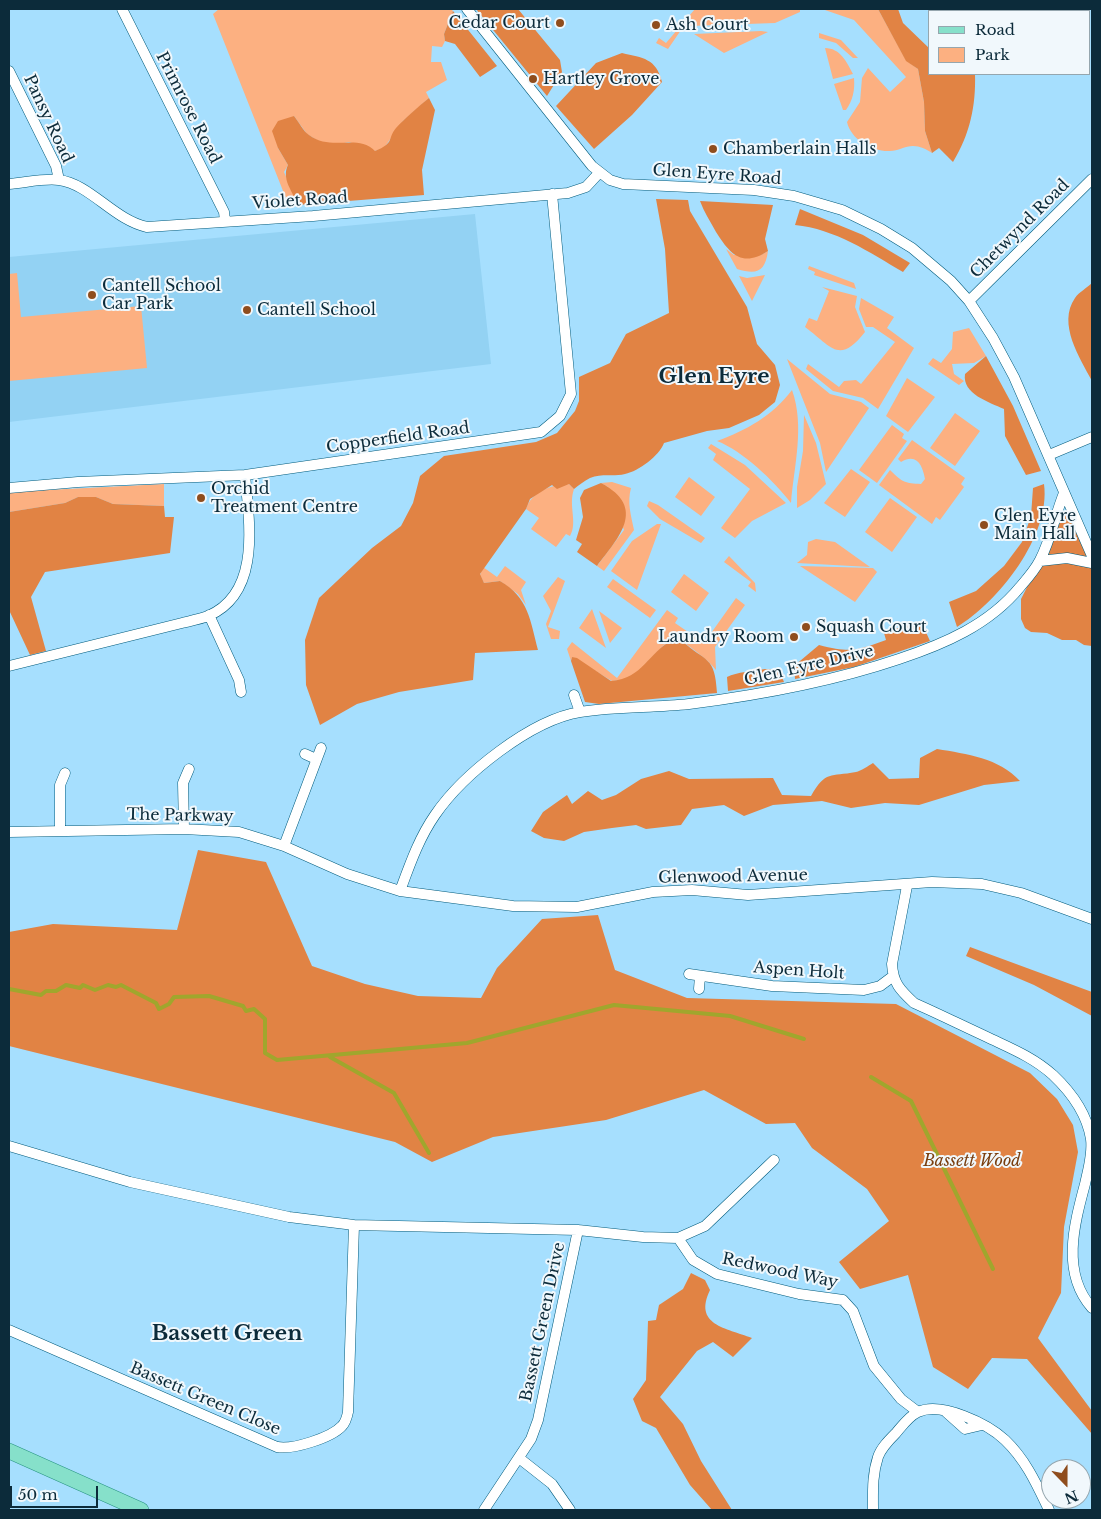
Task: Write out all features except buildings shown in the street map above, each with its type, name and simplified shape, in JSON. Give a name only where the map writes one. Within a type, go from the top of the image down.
[{"type":"main road","points":[[9,1451],[141,1510]]},
{"type":"street","name":"Primrose Road","points":[[122,9],[224,212],[225,221]]},
{"type":"street","name":"Glen Eyre Road","points":[[467,9],[599,172],[623,184],[754,190],[794,196],[842,210],[881,229],[912,248],[951,281],[969,301],[1014,377],[1092,556]]},
{"type":"street","name":"Pansy Road","points":[[9,71],[56,166],[59,180]]},
{"type":"street","name":"Violet Road","points":[[9,184],[59,180],[73,184],[137,225],[156,226],[313,216],[552,194],[581,190],[599,172]]},
{"type":"street","name":"Chetwynd Road","points":[[969,301],[1092,179]]},
{"type":"street","name":"Copperfield Road","points":[[9,488],[78,482],[245,475],[528,436],[541,432],[560,416],[571,394],[552,194]]},
{"type":"street","points":[[1049,455],[1092,437]]},
{"type":"street","points":[[9,666],[110,643],[209,615],[230,599],[246,569],[250,540],[245,475]]},
{"type":"street","name":"Glen Eyre Drive","points":[[400,891],[415,852],[436,814],[466,780],[497,754],[536,728],[580,712],[670,706],[748,695],[841,676],[911,655],[954,638],[990,616],[1019,588],[1040,560],[1064,493]]},
{"type":"street","points":[[1040,560],[1066,558],[1092,563]]},
{"type":"street","points":[[209,615],[239,680],[241,692]]},
{"type":"street","points":[[574,694],[580,712]]},
{"type":"street","points":[[284,846],[321,748]]},
{"type":"street","points":[[305,754],[316,760]]},
{"type":"street","points":[[184,829],[183,783],[188,769]]},
{"type":"street","points":[[60,831],[60,786],[66,773]]},
{"type":"street","name":"The Parkway","points":[[9,832],[184,829],[240,832],[284,846],[347,874],[400,891]]},
{"type":"street","name":"Glenwood Avenue","points":[[400,891],[513,906],[577,907],[653,892],[692,890],[748,894],[906,886],[932,882],[982,884],[1021,893],[1092,919]]},
{"type":"street","points":[[906,886],[892,964],[892,977],[902,991],[914,1002],[1029,1057],[1052,1074],[1072,1094],[1084,1117],[1091,1140],[1089,1166],[1077,1213],[1072,1257],[1082,1293],[1092,1308]]},
{"type":"street","name":"Aspen Holt","points":[[698,989],[694,975],[772,986],[864,990],[880,986],[892,977]]},
{"type":"street","points":[[9,1146],[130,1182],[289,1217],[354,1225],[578,1230]]},
{"type":"street","name":"Bassett Green Drive","points":[[484,1510],[531,1439],[538,1420],[578,1230],[643,1237],[678,1238],[705,1226],[774,1160]]},
{"type":"street","name":"Bassett Green Close","points":[[9,1330],[277,1447],[296,1447],[337,1431],[346,1419],[348,1412],[354,1225]]},
{"type":"street","name":"Redwood Way","points":[[678,1238],[693,1260],[717,1274],[799,1294],[843,1300],[853,1311],[868,1354],[878,1372],[901,1398],[918,1412]]},
{"type":"street","points":[[873,1510],[874,1476],[878,1456],[887,1442],[918,1412],[928,1410],[970,1418],[1004,1439],[1029,1468],[1050,1510]]},
{"type":"street","points":[[519,1458],[552,1484],[570,1510]]},
{"type":"shaded area","name":"Cantell School","points":[[475,214],[491,364],[9,422],[9,257]]},
{"type":"green space","points":[[219,9],[451,9],[453,11],[444,34],[445,41],[442,47],[432,46],[431,62],[441,62],[447,80],[426,92],[429,98],[403,121],[384,148],[375,151],[349,142],[335,145],[320,142],[307,134],[294,116],[278,148],[288,165],[284,172],[298,205],[289,206],[213,14]]},
{"type":"green space","points":[[476,9],[518,9],[560,60],[562,72],[547,96]]},
{"type":"green space","points":[[695,9],[800,9],[800,12],[775,23],[690,26],[681,30],[668,49],[656,43],[659,38],[666,43]]},
{"type":"green space","points":[[822,9],[878,9],[906,60],[918,69],[924,102],[925,131],[932,153],[916,146],[883,151],[864,144],[853,134],[847,122],[860,102],[862,78],[868,68],[890,92],[906,77],[854,20]]},
{"type":"green space","points":[[878,9],[898,9],[903,23],[928,47],[928,75],[975,75],[971,120],[964,141],[953,162],[939,148],[932,153],[925,131],[924,102],[918,69],[906,61]]},
{"type":"green space","points":[[453,11],[497,66],[480,77],[455,44],[445,41],[444,34]]},
{"type":"green space","points":[[768,32],[724,53],[694,34]]},
{"type":"green space","points":[[819,33],[841,40],[858,58],[853,58],[836,43],[819,38]]},
{"type":"green space","points":[[825,48],[839,53],[853,74],[833,79]]},
{"type":"green space","points":[[622,53],[648,60],[656,68],[662,82],[632,115],[594,149],[556,106],[596,63]]},
{"type":"green space","points":[[854,78],[852,99],[846,110],[843,110],[834,84]]},
{"type":"green space","points":[[429,98],[435,110],[422,170],[424,195],[298,205],[288,185],[286,170],[288,165],[278,148],[272,131],[278,121],[294,116],[307,133],[318,140],[335,143],[360,143],[375,151],[385,146],[396,128]]},
{"type":"green space","points":[[656,199],[688,200],[690,211],[747,307],[757,344],[775,365],[780,385],[775,402],[759,415],[729,428],[707,431],[664,443],[653,458],[630,472],[621,475],[603,475],[590,478],[574,489],[569,484],[557,489],[552,485],[530,499],[526,509],[480,574],[484,583],[500,581],[510,588],[523,602],[530,619],[538,650],[475,653],[473,680],[399,692],[357,704],[320,725],[306,685],[305,640],[319,598],[372,548],[401,526],[413,503],[420,476],[444,456],[536,442],[557,433],[575,411],[579,401],[579,377],[610,363],[626,334],[669,313],[665,249]]},
{"type":"green space","points":[[700,201],[773,205],[765,239],[768,251],[751,258],[744,258],[732,252],[726,247],[716,232]]},
{"type":"green space","points":[[800,209],[863,235],[910,263],[903,272],[838,236],[810,227],[795,225]]},
{"type":"green space","points":[[726,249],[734,255],[761,255],[768,251],[762,268],[750,272],[737,269]]},
{"type":"green space","points":[[809,266],[854,283],[856,289],[814,275],[815,272],[808,269]]},
{"type":"green space","points":[[17,273],[21,317],[141,306],[147,368],[9,381],[9,274]]},
{"type":"green space","points":[[765,275],[752,301],[739,276],[747,278]]},
{"type":"green space","points":[[1092,283],[1092,381],[1072,341],[1068,319],[1070,308],[1075,298]]},
{"type":"green space","points":[[822,287],[857,296],[855,307],[865,332],[848,348],[842,350],[835,349],[805,327],[809,318],[817,321],[829,291]]},
{"type":"green space","points":[[861,298],[894,317],[887,328],[914,348],[878,409],[863,398],[833,391],[806,369],[808,364],[839,387],[844,381],[856,380],[861,384],[895,342],[873,327],[866,327],[859,309]]},
{"type":"green space","points":[[969,328],[986,356],[974,363],[952,364],[954,374],[964,381],[959,385],[928,364],[933,358],[941,363],[952,349],[953,332]]},
{"type":"green space","points":[[986,356],[1013,406],[1041,471],[1026,475],[1005,436],[1004,409],[972,392],[965,381],[965,374]]},
{"type":"green space","points":[[787,359],[830,394],[861,402],[869,408],[826,472],[820,443]]},
{"type":"green space","points":[[907,378],[935,397],[908,432],[886,416]]},
{"type":"green space","points":[[792,390],[798,418],[798,432],[791,503],[776,485],[747,459],[717,441],[749,427],[767,415]]},
{"type":"green space","points":[[955,413],[980,431],[955,466],[930,448]]},
{"type":"green space","points":[[804,415],[816,443],[826,484],[810,500],[797,508],[797,487],[803,451]]},
{"type":"green space","points":[[892,425],[904,434],[902,438],[907,441],[877,483],[859,470]]},
{"type":"green space","points":[[912,440],[965,478],[961,484],[964,487],[940,520],[936,517],[932,524],[879,485],[890,470],[901,480],[908,483],[921,484],[925,479],[923,470],[916,460],[907,459],[901,462],[898,459]]},
{"type":"green space","points":[[711,444],[745,465],[786,503],[752,521],[735,538],[721,528],[750,489],[713,460],[716,454],[708,448]]},
{"type":"green space","points":[[851,469],[870,482],[845,517],[824,503]]},
{"type":"green space","points":[[689,477],[715,497],[701,516],[675,497]]},
{"type":"green space","points":[[612,482],[631,488],[629,504],[634,530],[604,571],[597,566],[624,530],[608,487],[601,483]]},
{"type":"green space","points":[[601,483],[615,493],[623,503],[626,513],[620,534],[597,566],[577,552],[582,544],[576,540],[583,517],[580,498],[584,490]]},
{"type":"green space","points":[[164,484],[164,506],[113,504],[96,497],[78,497],[65,503],[9,512],[9,492]]},
{"type":"green space","points":[[569,484],[574,489],[572,495],[572,531],[570,536],[566,534],[556,547],[531,529],[539,518],[526,509],[537,493],[556,486]]},
{"type":"green space","points":[[1044,484],[1044,504],[1039,525],[1030,546],[1018,566],[989,601],[973,616],[957,627],[949,602],[976,591],[1004,566],[1022,542],[1031,516],[1033,488]]},
{"type":"green space","points":[[78,497],[96,497],[113,504],[164,506],[165,517],[174,517],[170,553],[45,572],[31,597],[46,651],[30,655],[9,610],[9,512],[65,503]]},
{"type":"green space","points":[[890,498],[917,517],[892,552],[865,532]]},
{"type":"green space","points":[[649,501],[658,505],[705,538],[701,543],[660,519],[647,506]]},
{"type":"green space","points":[[1067,509],[1092,569],[1092,646],[1084,645],[1076,640],[1062,640],[1047,633],[1031,632],[1025,628],[1021,619],[1021,599]]},
{"type":"green space","points":[[657,524],[661,524],[637,590],[611,571],[632,541]]},
{"type":"green space","points":[[816,539],[835,542],[870,567],[797,563],[807,555],[808,542]]},
{"type":"green space","points":[[729,556],[755,583],[756,592],[748,586],[751,582],[724,562]]},
{"type":"green space","points":[[505,566],[526,582],[521,590],[526,605],[518,594],[500,581],[484,583],[480,575],[483,567],[497,577]]},
{"type":"green space","points":[[800,566],[873,568],[877,572],[855,602]]},
{"type":"green space","points":[[684,574],[709,593],[696,611],[671,592]]},
{"type":"green space","points":[[558,577],[565,581],[548,627],[560,631],[559,639],[551,639],[546,624],[551,611],[543,596]]},
{"type":"green space","points":[[613,579],[656,610],[650,618],[607,587]]},
{"type":"green space","points":[[736,598],[745,605],[715,647],[716,670],[704,657],[681,640],[664,645],[636,674],[623,680],[612,681],[572,657],[571,661],[567,649],[572,642],[617,678],[667,610],[678,618],[675,623],[704,643]]},
{"type":"green space","points":[[592,609],[606,648],[579,628]]},
{"type":"green space","points":[[599,611],[622,628],[610,643]]},
{"type":"green space","points":[[915,622],[924,628],[930,641],[854,667],[795,679],[794,666],[819,645],[846,650],[860,649],[886,640],[884,633]]},
{"type":"green space","points":[[673,640],[681,640],[708,661],[714,672],[717,693],[599,704],[585,702],[571,661],[572,657],[577,658],[611,681],[631,675],[664,645]]},
{"type":"green space","points":[[765,669],[779,670],[784,682],[728,691],[727,677]]},
{"type":"green space","points":[[937,749],[982,758],[1012,773],[1020,781],[984,785],[919,805],[885,803],[851,808],[822,801],[773,805],[744,816],[724,805],[692,809],[681,825],[646,829],[636,825],[612,828],[584,832],[564,841],[544,838],[531,831],[543,812],[567,795],[572,804],[588,791],[602,800],[616,795],[641,779],[669,771],[689,779],[773,778],[782,795],[811,796],[825,778],[858,771],[873,763],[889,779],[919,778],[920,758]]},
{"type":"green space","name":"Bassett Wood","points":[[198,850],[266,862],[312,966],[365,984],[418,996],[481,998],[497,968],[542,919],[598,915],[615,970],[687,998],[896,1004],[1030,1073],[1057,1099],[1073,1125],[1078,1152],[1064,1227],[1061,1293],[1038,1338],[1092,1411],[1092,1434],[1027,1359],[992,1358],[968,1389],[933,1367],[908,1275],[860,1289],[839,1262],[889,1221],[867,1189],[812,1148],[795,1123],[766,1124],[704,1090],[606,1120],[493,1137],[432,1162],[395,1142],[9,1046],[9,932],[53,924],[177,930]]},
{"type":"green space","points":[[970,947],[1092,992],[1092,1016],[1034,985],[966,956]]},
{"type":"green space","points":[[691,1273],[705,1280],[710,1290],[706,1302],[706,1311],[709,1318],[723,1328],[752,1338],[733,1357],[713,1342],[697,1351],[660,1397],[683,1424],[701,1461],[732,1510],[712,1510],[690,1485],[656,1428],[642,1421],[633,1399],[646,1380],[648,1321],[656,1320],[659,1305],[683,1289]]},
{"type":"waterway","points":[[9,989],[41,995],[46,991],[56,991],[66,985],[80,988],[83,985],[95,990],[108,985],[116,987],[121,985],[156,1003],[159,1009],[169,1004],[174,997],[209,996],[243,1006],[246,1011],[254,1009],[265,1019],[265,1053],[277,1060],[467,1043],[614,1005],[730,1016],[804,1039]]},
{"type":"waterway","points":[[330,1057],[394,1093],[429,1153]]},
{"type":"waterway","points":[[871,1077],[911,1101],[993,1269]]},
{"type":"place","name":"Cedar Court","points":[[560,23]]},
{"type":"place","name":"Ash Court","points":[[656,25]]},
{"type":"place","name":"Hartley Grove","points":[[533,79]]},
{"type":"place","name":"Chamberlain Halls","points":[[713,149]]},
{"type":"place","name":"Cantell School Car Park","points":[[92,295]]},
{"type":"place","name":"Cantell School","points":[[247,310]]},
{"type":"place","name":"Orchid Treatment Centre","points":[[201,498]]},
{"type":"place","name":"Glen Eyre Main Hall","points":[[984,525]]},
{"type":"place","name":"Squash Court","points":[[806,627]]},
{"type":"place","name":"Laundry Room","points":[[794,637]]},
{"type":"district","name":"Glen Eyre","points":[[714,377]]},
{"type":"district","name":"Bassett Green","points":[[227,1334]]}]
